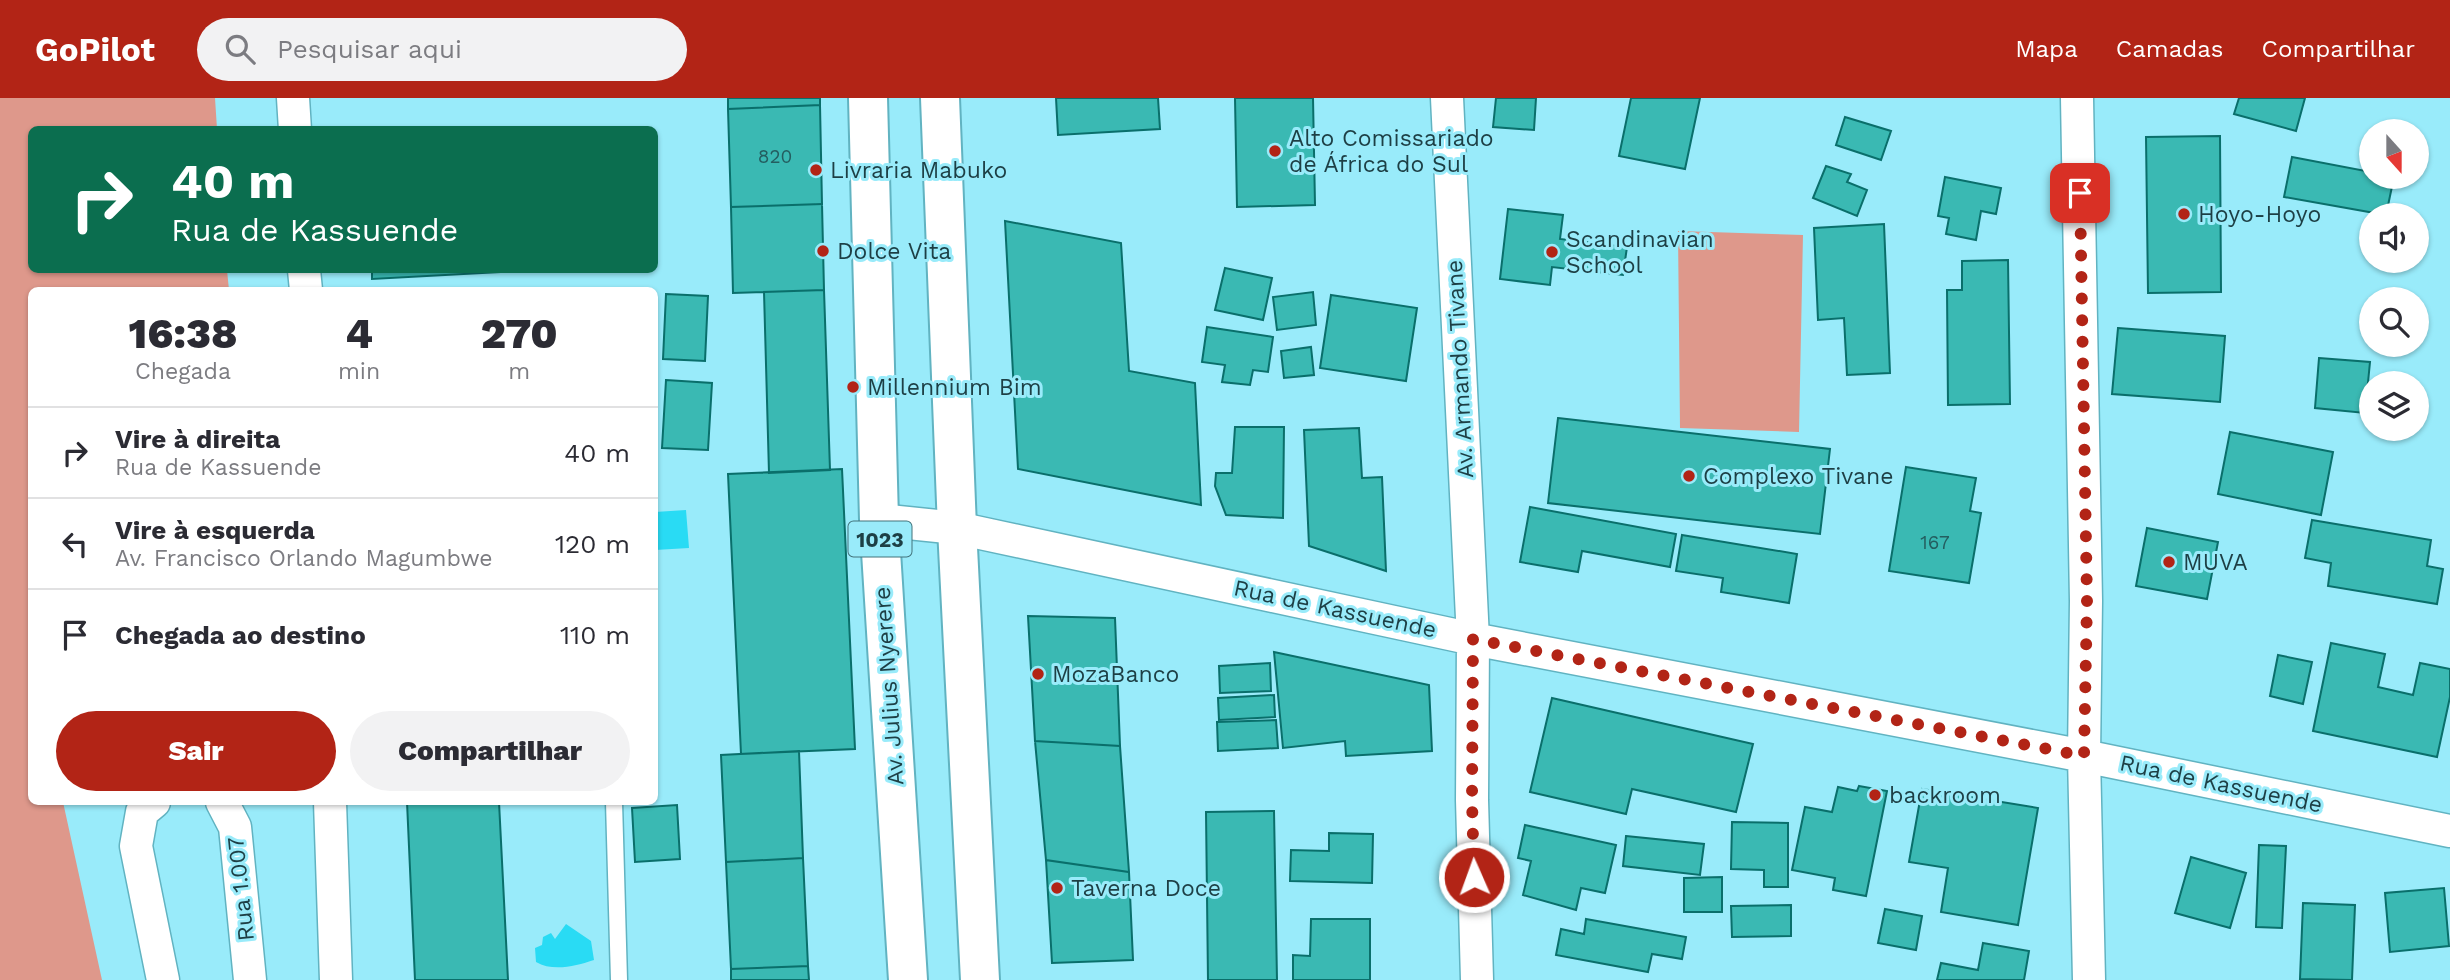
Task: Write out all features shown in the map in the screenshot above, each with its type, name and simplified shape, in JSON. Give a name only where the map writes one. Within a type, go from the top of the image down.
[{"type":"main road","name":"Av. Julius Nyerere","points":[[868,98],[879,520],[908,980]]},
{"type":"main road","points":[[940,98],[957,528],[980,980]]},
{"type":"street","points":[[293,98],[295,126]]},
{"type":"street","name":"Av. Armando Tivane","points":[[1447,98],[1473,639],[1472,800],[1477,980]]},
{"type":"street","points":[[2077,98],[2087,601],[2084,756],[2089,980]]},
{"type":"street","name":"Rua de Kassuende","points":[[879,520],[957,528],[1473,639],[2084,756],[2450,831]]},
{"type":"street","points":[[151,805],[142,813],[136,846],[163,980]]},
{"type":"street","name":"Rua 1.007","points":[[224,805],[235,827],[250,980]]},
{"type":"street","points":[[330,805],[336,980]]},
{"type":"lane","points":[[614,805],[619,980]]},
{"type":"shaded area","points":[[0,98],[215,98],[217,126],[28,126],[28,273],[227,273],[229,287],[28,287],[28,805],[64,805],[102,980],[0,980]]},
{"type":"shaded area","points":[[1678,231],[1803,235],[1799,432],[1680,428]]},
{"type":"water","points":[[686,510],[689,548],[658,550],[658,512]]},
{"type":"water","points":[[566,924],[591,941],[594,960],[557,967],[536,962],[535,948],[542,945],[543,937],[551,933],[555,939]]},
{"type":"building","points":[[728,98],[820,98],[820,105],[728,109]]},
{"type":"building","points":[[1056,98],[1158,98],[1160,129],[1058,135]]},
{"type":"building","name":"Alto Comissariado de África do Sul","points":[[1235,98],[1313,98],[1315,205],[1237,207]]},
{"type":"building","points":[[1496,98],[1536,98],[1534,130],[1493,127]]},
{"type":"building","points":[[1631,98],[1700,98],[1685,169],[1619,156]]},
{"type":"building","points":[[2239,98],[2305,98],[2296,131],[2234,114]]},
{"type":"building","points":[[820,105],[822,204],[731,207],[728,109]]},
{"type":"building","points":[[1845,117],[1891,131],[1881,160],[1836,145]]},
{"type":"building","name":"Hoyo-Hoyo","points":[[2220,136],[2221,292],[2148,293],[2146,137]]},
{"type":"building","points":[[2292,157],[2359,170],[2359,189],[2391,189],[2389,203],[2359,203],[2359,210],[2284,197]]},
{"type":"building","points":[[1826,166],[1851,174],[1847,182],[1867,190],[1857,216],[1813,198]]},
{"type":"building","points":[[1945,177],[2001,188],[1996,214],[1981,211],[1976,240],[1946,234],[1949,218],[1938,216]]},
{"type":"building","points":[[822,204],[824,290],[733,293],[731,207]]},
{"type":"building","points":[[1508,209],[1563,215],[1560,239],[1627,247],[1623,275],[1552,267],[1550,285],[1500,279]]},
{"type":"building","points":[[1005,221],[1121,243],[1129,371],[1195,383],[1201,505],[1018,469]]},
{"type":"building","points":[[1884,224],[1890,373],[1847,375],[1844,318],[1818,320],[1814,228]]},
{"type":"building","points":[[2008,260],[2010,404],[1948,405],[1947,290],[1962,290],[1962,261]]},
{"type":"building","points":[[1225,268],[1272,278],[1263,320],[1215,310]]},
{"type":"building","points":[[372,273],[484,273],[372,279]]},
{"type":"building","points":[[824,290],[830,470],[769,473],[764,292]]},
{"type":"building","points":[[1313,292],[1316,325],[1277,330],[1273,297]]},
{"type":"building","points":[[666,294],[708,296],[705,361],[663,359]]},
{"type":"building","points":[[1331,295],[1417,308],[1406,381],[1320,368]]},
{"type":"building","points":[[1207,327],[1273,337],[1268,372],[1253,370],[1250,385],[1222,382],[1225,365],[1202,362]]},
{"type":"building","points":[[2118,328],[2225,336],[2220,402],[2112,394]]},
{"type":"building","points":[[1311,347],[1314,375],[1284,378],[1281,351]]},
{"type":"building","points":[[2319,358],[2370,362],[2369,371],[2359,371],[2359,412],[2315,408]]},
{"type":"building","points":[[666,380],[712,383],[708,450],[662,448]]},
{"type":"building","name":"Complexo Tivane","points":[[1558,418],[1830,449],[1820,534],[1548,503]]},
{"type":"building","points":[[1235,427],[1284,427],[1283,518],[1226,515],[1215,486],[1216,473],[1232,473]]},
{"type":"building","points":[[1359,428],[1362,478],[1382,477],[1386,571],[1309,546],[1304,430]]},
{"type":"building","points":[[2230,432],[2333,452],[2321,515],[2218,494]]},
{"type":"building","points":[[1906,467],[1976,478],[1970,511],[1981,513],[1969,583],[1889,571]]},
{"type":"building","points":[[842,469],[855,749],[741,754],[728,474]]},
{"type":"building","points":[[1530,507],[1676,534],[1670,567],[1582,551],[1578,572],[1520,562]]},
{"type":"building","points":[[2312,520],[2431,540],[2427,566],[2443,569],[2437,604],[2328,586],[2331,563],[2305,558]]},
{"type":"building","points":[[2147,528],[2218,542],[2207,599],[2136,586]]},
{"type":"building","points":[[1682,535],[1797,554],[1789,603],[1721,592],[1723,578],[1676,571]]},
{"type":"building","points":[[1028,616],[1115,618],[1120,746],[1035,741]]},
{"type":"building","points":[[2331,643],[2385,654],[2378,687],[2413,695],[2420,663],[2450,669],[2450,697],[2437,757],[2313,731]]},
{"type":"building","points":[[1274,652],[1429,685],[1432,751],[1346,756],[1345,741],[1283,748]]},
{"type":"building","points":[[2278,655],[2312,662],[2303,704],[2270,696]]},
{"type":"building","points":[[1270,663],[1271,691],[1220,693],[1219,666]]},
{"type":"building","points":[[1274,695],[1275,717],[1219,720],[1218,698]]},
{"type":"building","points":[[1552,698],[1753,744],[1736,812],[1632,789],[1626,814],[1530,792]]},
{"type":"building","points":[[1276,720],[1278,748],[1218,751],[1217,722]]},
{"type":"building","points":[[1035,741],[1120,746],[1129,872],[1046,860]]},
{"type":"building","points":[[799,751],[803,858],[726,862],[721,755]]},
{"type":"building","points":[[1859,786],[1887,791],[1866,896],[1833,890],[1835,878],[1792,870],[1805,807],[1832,812],[1838,787],[1857,791]]},
{"type":"building","points":[[1922,789],[2038,808],[2018,925],[1941,912],[1948,868],[1909,862]]},
{"type":"building","points":[[407,805],[499,805],[508,980],[415,980]]},
{"type":"building","points":[[677,805],[680,859],[635,862],[632,808]]},
{"type":"building","points":[[1274,811],[1277,980],[1208,980],[1206,812]]},
{"type":"building","points":[[1732,822],[1788,823],[1788,887],[1764,887],[1764,870],[1731,869]]},
{"type":"building","points":[[1525,825],[1616,845],[1605,893],[1581,888],[1576,910],[1523,895],[1531,861],[1518,858]]},
{"type":"building","points":[[1329,833],[1373,834],[1372,883],[1290,881],[1291,850],[1329,851]]},
{"type":"building","points":[[1626,836],[1704,844],[1700,875],[1623,866]]},
{"type":"building","points":[[2259,845],[2286,846],[2282,928],[2256,927]]},
{"type":"building","points":[[2191,857],[2246,873],[2230,928],[2175,913]]},
{"type":"building","points":[[803,858],[808,966],[731,969],[726,862]]},
{"type":"building","points":[[1046,860],[1129,872],[1133,960],[1052,963]]},
{"type":"building","points":[[1722,877],[1722,912],[1684,912],[1684,878]]},
{"type":"building","points":[[2444,888],[2449,946],[2390,952],[2385,893]]},
{"type":"building","points":[[2303,903],[2355,905],[2352,980],[2300,979]]},
{"type":"building","points":[[1791,905],[1791,936],[1732,937],[1731,906]]},
{"type":"building","points":[[1885,909],[1922,916],[1916,950],[1878,943]]},
{"type":"building","points":[[1311,919],[1370,919],[1370,980],[1293,980],[1293,955],[1310,956]]},
{"type":"building","points":[[1586,919],[1686,937],[1682,959],[1652,954],[1648,972],[1556,955],[1561,929],[1584,934]]},
{"type":"building","points":[[1983,943],[2029,951],[2024,980],[1937,980],[1941,963],[1978,970]]},
{"type":"building","points":[[808,966],[809,980],[731,980],[731,969]]},
{"type":"place","name":"Alto Comissariado de África do Sul","points":[[1275,151]]},
{"type":"place","name":"Livraria Mabuko","points":[[816,170]]},
{"type":"place","name":"Hoyo-Hoyo","points":[[2184,214]]},
{"type":"place","name":"Dolce Vita","points":[[823,251]]},
{"type":"place","name":"Scandinavian School","points":[[1552,252]]},
{"type":"place","name":"Millennium Bim","points":[[853,387]]},
{"type":"place","name":"Complexo Tivane","points":[[1689,476]]},
{"type":"place","name":"MUVA","points":[[2169,562]]},
{"type":"place","name":"MozaBanco","points":[[1038,674]]},
{"type":"place","name":"backroom","points":[[1875,795]]},
{"type":"place","name":"Taverna Doce","points":[[1057,888]]},
{"type":"route","points":[[1474,877],[1473,639],[2084,756],[2087,601],[2080,193]]}]
